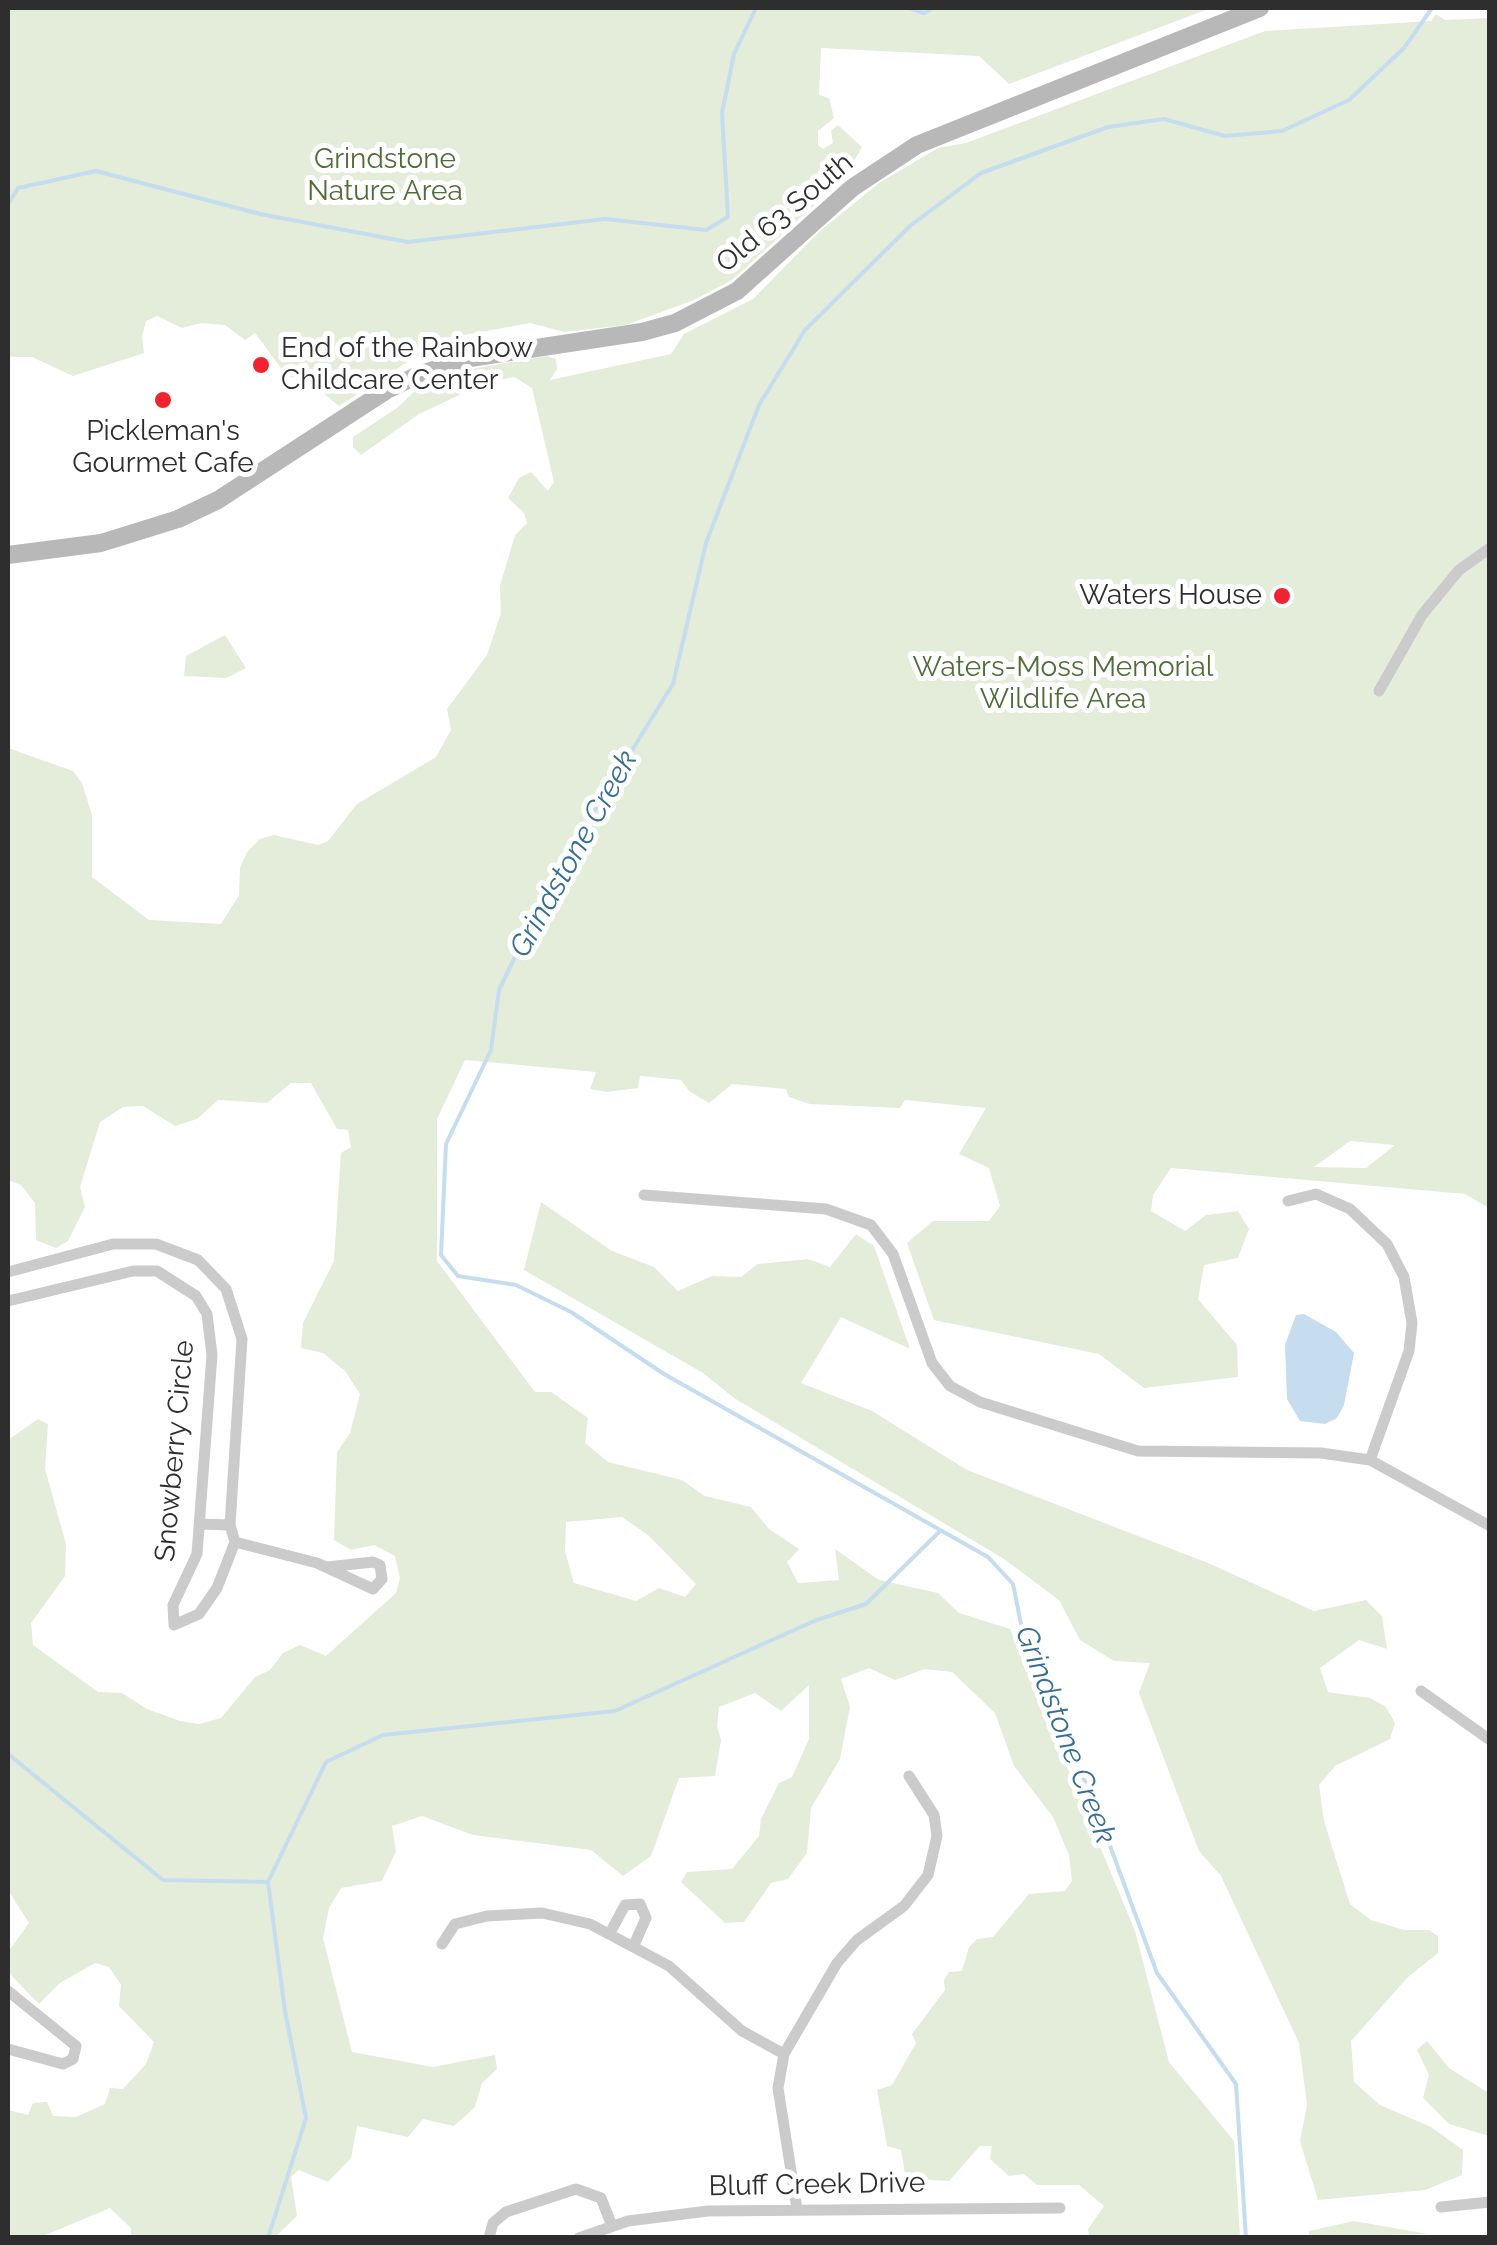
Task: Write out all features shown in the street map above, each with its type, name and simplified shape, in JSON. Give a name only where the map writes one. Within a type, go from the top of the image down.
[{"type":"main road","name":"Old 63 South","points":[[8,555],[101,543],[178,519],[218,500],[387,390],[418,375],[470,358],[642,332],[692,315],[738,291],[852,188],[917,146],[1260,8]]},
{"type":"street","points":[[1379,692],[1422,615],[1460,570],[1490,548]]},
{"type":"street","points":[[1288,1201],[1316,1194],[1350,1209],[1387,1244],[1404,1277],[1412,1322],[1409,1351],[1370,1460]]},
{"type":"street","points":[[644,1195],[826,1209],[870,1225],[893,1254],[932,1362],[950,1386],[980,1402],[1138,1452],[1321,1453],[1370,1460],[1490,1526]]},
{"type":"street","name":"Snowberry Circle","points":[[8,1272],[130,1242],[176,1249],[214,1275],[235,1309],[242,1339],[230,1525],[235,1542],[217,1588],[198,1614],[174,1625],[173,1605],[194,1570],[200,1524],[212,1356],[207,1314],[196,1296],[157,1271],[133,1271],[8,1301]]},
{"type":"street","points":[[200,1524],[230,1525]]},
{"type":"street","points":[[235,1542],[327,1567]]},
{"type":"street","points":[[1421,1691],[1490,1740]]},
{"type":"street","points":[[797,2209],[778,2088],[784,2054],[837,1963],[857,1940],[904,1906],[928,1875],[937,1836],[934,1815],[909,1776]]},
{"type":"street","points":[[610,1933],[625,1905],[640,1904],[646,1918],[634,1944]]},
{"type":"street","points":[[442,1944],[455,1924],[517,1912],[567,1918],[634,1944],[693,1984],[742,2031],[784,2054]]},
{"type":"street","points":[[8,1991],[76,2046],[73,2058],[63,2064],[8,2049]]},
{"type":"street","points":[[489,2238],[493,2224],[506,2212],[576,2188],[601,2198],[612,2226]]},
{"type":"street","points":[[1441,2206],[1490,2202]]},
{"type":"street","name":"Bluff Creek Drive","points":[[578,2238],[612,2226],[674,2214],[797,2209],[1060,2208]]},
{"type":"green space","name":"Grindstone Nature Area","points":[[8,8],[1211,8],[1009,84],[979,56],[821,48],[819,95],[829,98],[834,118],[818,131],[818,145],[823,149],[833,143],[831,131],[838,125],[862,147],[845,177],[732,280],[694,300],[626,325],[564,332],[530,323],[443,339],[339,406],[308,381],[287,376],[255,333],[245,340],[225,325],[201,323],[182,328],[157,316],[146,321],[142,336],[144,353],[73,376],[32,357],[8,357]]},
{"type":"green space","name":"Waters-Moss Memorial Wildlife Area","points":[[1436,14],[1445,20],[1489,18],[1489,1208],[1465,1194],[1171,1168],[1153,1195],[1151,1211],[1185,1231],[1206,1215],[1238,1211],[1249,1229],[1238,1258],[1204,1265],[1198,1299],[1237,1345],[1238,1377],[1144,1388],[1099,1354],[934,1320],[907,1243],[933,1221],[989,1221],[1000,1206],[989,1168],[959,1154],[986,1108],[905,1100],[900,1108],[810,1104],[789,1097],[786,1089],[732,1084],[709,1103],[689,1091],[681,1080],[640,1076],[638,1088],[607,1092],[590,1089],[596,1072],[465,1060],[437,1119],[437,1261],[535,1392],[551,1392],[588,1418],[585,1443],[608,1462],[682,1480],[705,1496],[751,1507],[769,1529],[799,1549],[787,1562],[798,1583],[839,1580],[835,1549],[879,1580],[938,1593],[959,1613],[1010,1629],[1135,1931],[1169,2062],[1234,2141],[1240,2237],[1089,2237],[1088,2229],[1104,2206],[1079,2185],[1037,2185],[1024,2174],[1009,2176],[990,2159],[992,2146],[980,2146],[949,2181],[913,2179],[905,2174],[901,2150],[887,2146],[877,2090],[892,2085],[916,2043],[912,2034],[945,1990],[944,1980],[949,1972],[962,1971],[969,1947],[977,1939],[993,1937],[1029,1894],[1065,1891],[1072,1881],[1069,1855],[1053,1817],[1014,1766],[995,1713],[952,1672],[925,1669],[895,1680],[869,1668],[841,1679],[850,1707],[840,1759],[811,1808],[807,1853],[788,1879],[771,1883],[744,1922],[725,1923],[681,1882],[687,1872],[732,1869],[759,1836],[761,1819],[779,1783],[792,1777],[809,1739],[809,1685],[781,1711],[755,1693],[719,1707],[717,1726],[721,1740],[715,1776],[679,1778],[651,1856],[623,1876],[591,1850],[473,1835],[422,1816],[392,1826],[396,1851],[382,1881],[341,1888],[329,1908],[323,1938],[352,2052],[433,2067],[495,2055],[497,2069],[482,2083],[475,2107],[454,2126],[423,2119],[408,2137],[357,2126],[351,2158],[328,2182],[299,2170],[291,2177],[297,2216],[275,2237],[131,2237],[131,2228],[110,2208],[41,2237],[8,2237],[8,2110],[28,2115],[33,2103],[47,2102],[53,2116],[76,2117],[105,2104],[110,2088],[123,2089],[146,2064],[154,2042],[119,2006],[121,1985],[109,1967],[95,1963],[60,1983],[39,2004],[8,1972],[8,1952],[29,1923],[8,1890],[8,1440],[38,1419],[48,1424],[45,1469],[66,1544],[65,1576],[31,1623],[33,1645],[98,1692],[122,1693],[147,1709],[180,1721],[199,1724],[221,1718],[255,1677],[270,1670],[283,1653],[300,1645],[326,1656],[396,1593],[400,1578],[395,1556],[374,1545],[351,1550],[334,1540],[337,1452],[350,1433],[360,1394],[345,1371],[323,1353],[301,1348],[303,1323],[334,1261],[341,1153],[351,1147],[348,1130],[337,1129],[311,1083],[291,1083],[267,1103],[218,1100],[197,1119],[175,1126],[143,1106],[123,1107],[100,1122],[80,1187],[85,1207],[68,1241],[56,1248],[36,1240],[35,1203],[21,1185],[8,1180],[8,748],[73,771],[82,783],[92,815],[92,877],[149,920],[221,924],[239,895],[240,868],[247,852],[260,839],[274,835],[318,845],[328,841],[357,804],[436,757],[451,730],[447,709],[487,655],[501,613],[500,586],[515,535],[527,523],[524,513],[508,498],[519,478],[531,472],[548,491],[554,482],[532,388],[514,377],[485,383],[419,414],[361,455],[353,447],[353,437],[397,408],[419,387],[477,368],[547,356],[556,359],[557,369],[550,380],[671,354],[684,334],[753,299],[820,231],[879,183],[938,148],[966,143],[1265,31],[1431,21]],"holes":[[[1350,1141],[1394,1145],[1395,1145],[1366,1168],[1314,1167]],[[622,1517],[648,1535],[696,1584],[685,1597],[659,1588],[636,1601],[574,1583],[565,1551],[566,1522]]]},
{"type":"green space","points":[[225,635],[246,668],[226,678],[184,676],[186,656]]},
{"type":"green space","points":[[541,1202],[612,1251],[654,1267],[678,1291],[712,1276],[741,1277],[758,1264],[808,1259],[830,1267],[856,1234],[874,1246],[910,1349],[841,1317],[801,1383],[872,1411],[967,1470],[1208,1563],[1314,1611],[1366,1600],[1382,1616],[1387,1649],[1359,1640],[1320,1668],[1328,1692],[1370,1698],[1386,1707],[1395,1723],[1390,1739],[1335,1766],[1319,1785],[1324,1821],[1350,1904],[1371,1920],[1404,1930],[1429,1930],[1438,1936],[1438,1953],[1408,1977],[1351,2041],[1354,2082],[1380,2105],[1431,2127],[1463,2150],[1462,2175],[1425,2190],[1318,2200],[1300,2141],[1307,2105],[1299,2043],[1221,1876],[1199,1851],[1139,1693],[1150,1663],[1114,1661],[1080,1640],[1059,1600],[1004,1559],[734,1398],[703,1373],[524,1270]]},
{"type":"green space","points":[[1427,2041],[1449,2068],[1489,2093],[1489,2136],[1449,2124],[1423,2098],[1429,2075],[1417,2050]]},
{"type":"green space","points":[[1354,2221],[1428,2234],[1309,2237],[1309,2231]]},
{"type":"water","points":[[1304,1314],[1336,1332],[1354,1353],[1344,1405],[1337,1418],[1325,1424],[1300,1421],[1287,1399],[1285,1345],[1296,1315]]},
{"type":"waterway","points":[[8,204],[18,188],[96,171],[260,214],[408,242],[605,219],[706,230],[728,217],[722,113],[734,54],[756,8]]},
{"type":"waterway","name":"Grindstone Creek","points":[[909,8],[924,13],[933,8]]},
{"type":"waterway","name":"Grindstone Creek","points":[[1246,2238],[1236,2084],[1157,1973],[1099,1816],[1022,1629],[1013,1584],[988,1557],[664,1374],[571,1312],[516,1285],[458,1276],[441,1255],[446,1144],[491,1050],[499,990],[555,875],[673,684],[706,543],[759,405],[805,330],[910,226],[981,173],[1108,127],[1164,119],[1225,136],[1282,131],[1349,100],[1404,48],[1432,8]]},
{"type":"waterway","points":[[8,1754],[163,1880],[268,1882],[326,1762],[383,1735],[615,1711],[814,1621],[866,1604],[939,1532]]},
{"type":"waterway","points":[[268,1882],[285,2011],[306,2118],[268,2238]]},
{"type":"place","name":"End of the Rainbow Childcare Center","points":[[261,365]]},
{"type":"place","name":"Pickleman's Gourmet Cafe","points":[[163,400]]},
{"type":"place","name":"Waters House","points":[[1282,596]]}]
